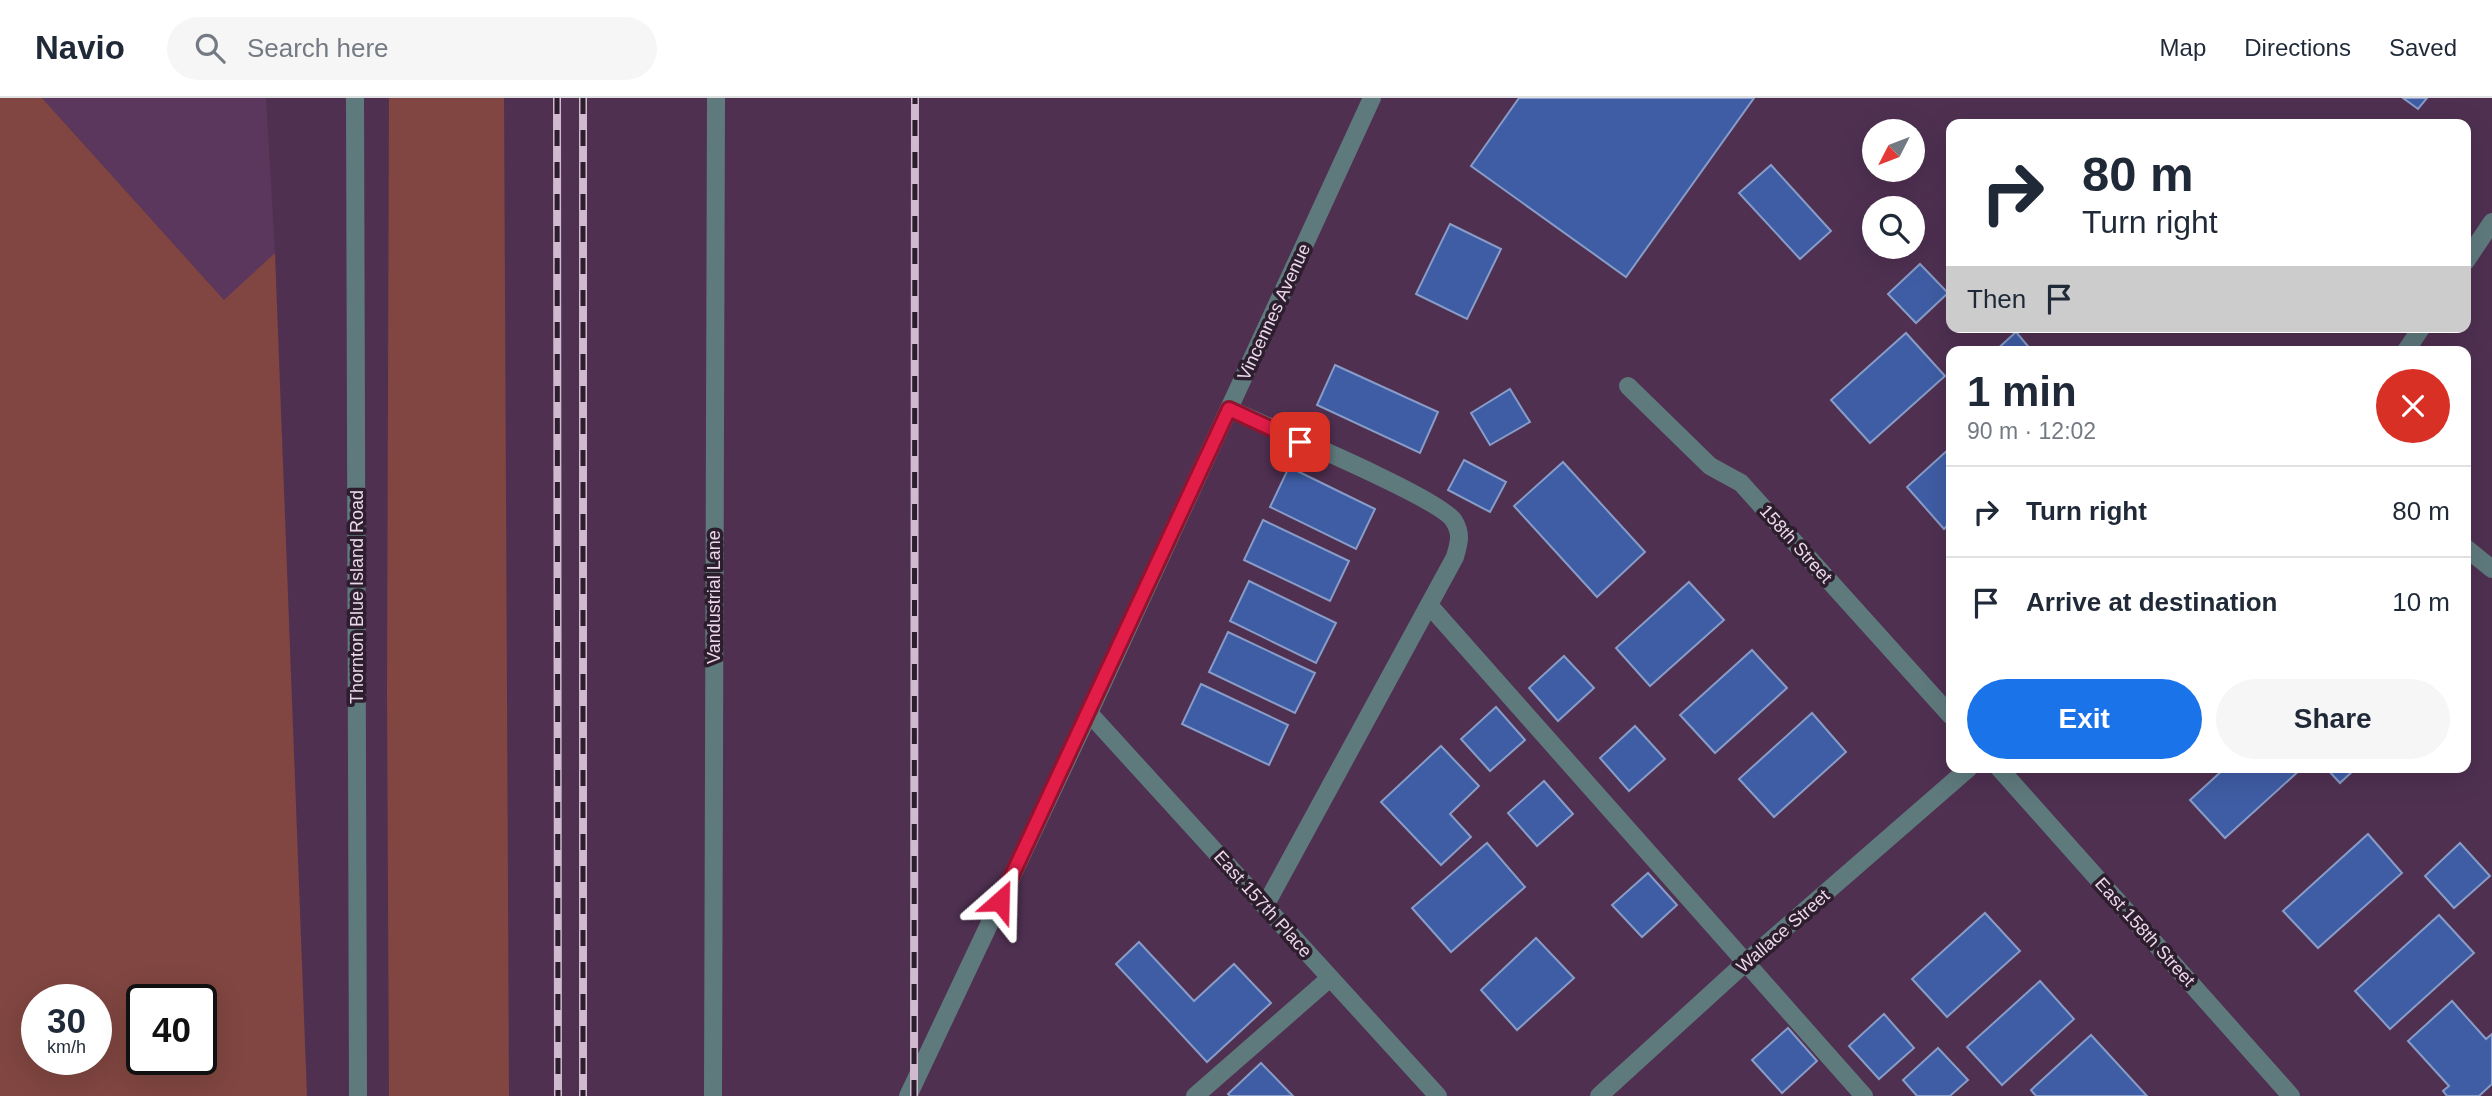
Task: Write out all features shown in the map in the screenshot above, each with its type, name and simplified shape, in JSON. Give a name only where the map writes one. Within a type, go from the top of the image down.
[{"type":"street","name":"Thornton Blue Island Road","points":[[355,98],[358,1096]]},
{"type":"street","name":"Vandustrial Lane","points":[[713,1096],[716,98]]},
{"type":"street","name":"Vincennes Avenue","points":[[908,1096],[1089,713],[1372,98]]},
{"type":"street","points":[[2471,254],[2492,222]]},
{"type":"street","name":"158th Street","points":[[1628,386],[1710,466],[1741,482],[1946,710]]},
{"type":"street","points":[[1229,409],[1419,495],[1453,519],[1461,537],[1455,557],[1265,906]]},
{"type":"street","points":[[2471,552],[2492,569]]},
{"type":"street","points":[[1429,605],[1864,1096]]},
{"type":"street","name":"East 157th Place","points":[[1089,713],[1438,1096]]},
{"type":"street","name":"Wallace Street","points":[[1599,1096],[1746,962],[1963,773]]},
{"type":"street","name":"East 158th Street","points":[[2003,773],[2291,1096]]},
{"type":"street","points":[[1195,1096],[1330,978]]},
{"type":"shaded area","points":[[0,98],[42,98],[224,300],[275,253],[307,1096],[0,1096]]},
{"type":"shaded area","points":[[42,98],[266,98],[275,253],[225,301]]},
{"type":"shaded area","points":[[389,98],[504,98],[509,1096],[389,1096]]},
{"type":"building","points":[[1519,98],[1754,98],[1626,277],[1471,166]]},
{"type":"building","points":[[2403,98],[2427,98],[2418,109]]},
{"type":"building","points":[[1771,165],[1831,231],[1800,259],[1739,193]]},
{"type":"building","points":[[1450,224],[1501,249],[1467,319],[1416,294]]},
{"type":"building","points":[[1920,264],[1946,291],[1946,295],[1916,323],[1888,294]]},
{"type":"building","points":[[1906,333],[1945,376],[1870,443],[1831,400]]},
{"type":"building","points":[[2017,333],[2028,346],[2001,346]]},
{"type":"building","points":[[1335,365],[1438,412],[1420,453],[1317,405]]},
{"type":"building","points":[[1510,389],[1530,422],[1490,445],[1471,413]]},
{"type":"building","points":[[1946,452],[1944,529],[1907,487]]},
{"type":"building","points":[[1464,460],[1506,482],[1490,512],[1448,490]]},
{"type":"building","points":[[1563,462],[1645,552],[1597,597],[1514,506]]},
{"type":"building","points":[[1289,467],[1375,509],[1356,549],[1270,507]]},
{"type":"building","points":[[1263,520],[1349,561],[1330,601],[1244,560]]},
{"type":"building","points":[[1249,581],[1336,623],[1316,663],[1230,621]]},
{"type":"building","points":[[1689,582],[1724,620],[1650,686],[1616,648]]},
{"type":"building","points":[[1228,632],[1315,673],[1295,713],[1209,672]]},
{"type":"building","points":[[1752,650],[1787,688],[1715,753],[1680,715]]},
{"type":"building","points":[[1564,656],[1594,688],[1558,721],[1529,688]]},
{"type":"building","points":[[1201,684],[1288,725],[1269,765],[1182,724]]},
{"type":"building","points":[[1496,707],[1525,740],[1490,771],[1461,739]]},
{"type":"building","points":[[1812,713],[1846,752],[1774,817],[1739,779]]},
{"type":"building","points":[[1635,726],[1665,759],[1629,791],[1600,758]]},
{"type":"building","points":[[1441,746],[1479,786],[1450,814],[1471,837],[1441,865],[1381,802]]},
{"type":"building","points":[[2220,773],[2296,773],[2225,838],[2190,800]]},
{"type":"building","points":[[2331,773],[2351,773],[2340,783]]},
{"type":"building","points":[[1544,781],[1573,814],[1537,846],[1508,813]]},
{"type":"building","points":[[2368,834],[2402,873],[2318,948],[2283,911]]},
{"type":"building","points":[[1487,843],[1525,887],[1451,952],[1412,908]]},
{"type":"building","points":[[2460,843],[2490,876],[2454,908],[2425,876]]},
{"type":"building","points":[[1648,873],[1677,905],[1642,937],[1612,905]]},
{"type":"building","points":[[1985,913],[2020,951],[1947,1017],[1912,979]]},
{"type":"building","points":[[2439,915],[2474,953],[2390,1029],[2355,991]]},
{"type":"building","points":[[1536,938],[1574,978],[1517,1030],[1481,990]]},
{"type":"building","points":[[1139,942],[1194,1001],[1234,964],[1271,1003],[1207,1062],[1116,964]]},
{"type":"building","points":[[2040,981],[2074,1019],[2002,1085],[1967,1047]]},
{"type":"building","points":[[2452,1001],[2486,1039],[2492,1034],[2492,1084],[2479,1096],[2447,1096],[2443,1091],[2449,1086],[2408,1041]]},
{"type":"building","points":[[1884,1014],[1914,1048],[1879,1079],[1849,1046]]},
{"type":"building","points":[[1788,1028],[1817,1061],[1782,1093],[1752,1060]]},
{"type":"building","points":[[2091,1035],[2147,1096],[2036,1096],[2031,1090]]},
{"type":"building","points":[[1938,1048],[1968,1080],[1950,1096],[1917,1096],[1903,1080]]},
{"type":"building","points":[[1261,1063],[1293,1096],[1228,1094]]},
{"type":"railway","points":[[557,98],[558,1096]]},
{"type":"railway","points":[[583,98],[583,1096]]},
{"type":"railway","points":[[914,1096],[915,98]]},
{"type":"route","points":[[1000,901],[1229,409],[1300,442]]}]
